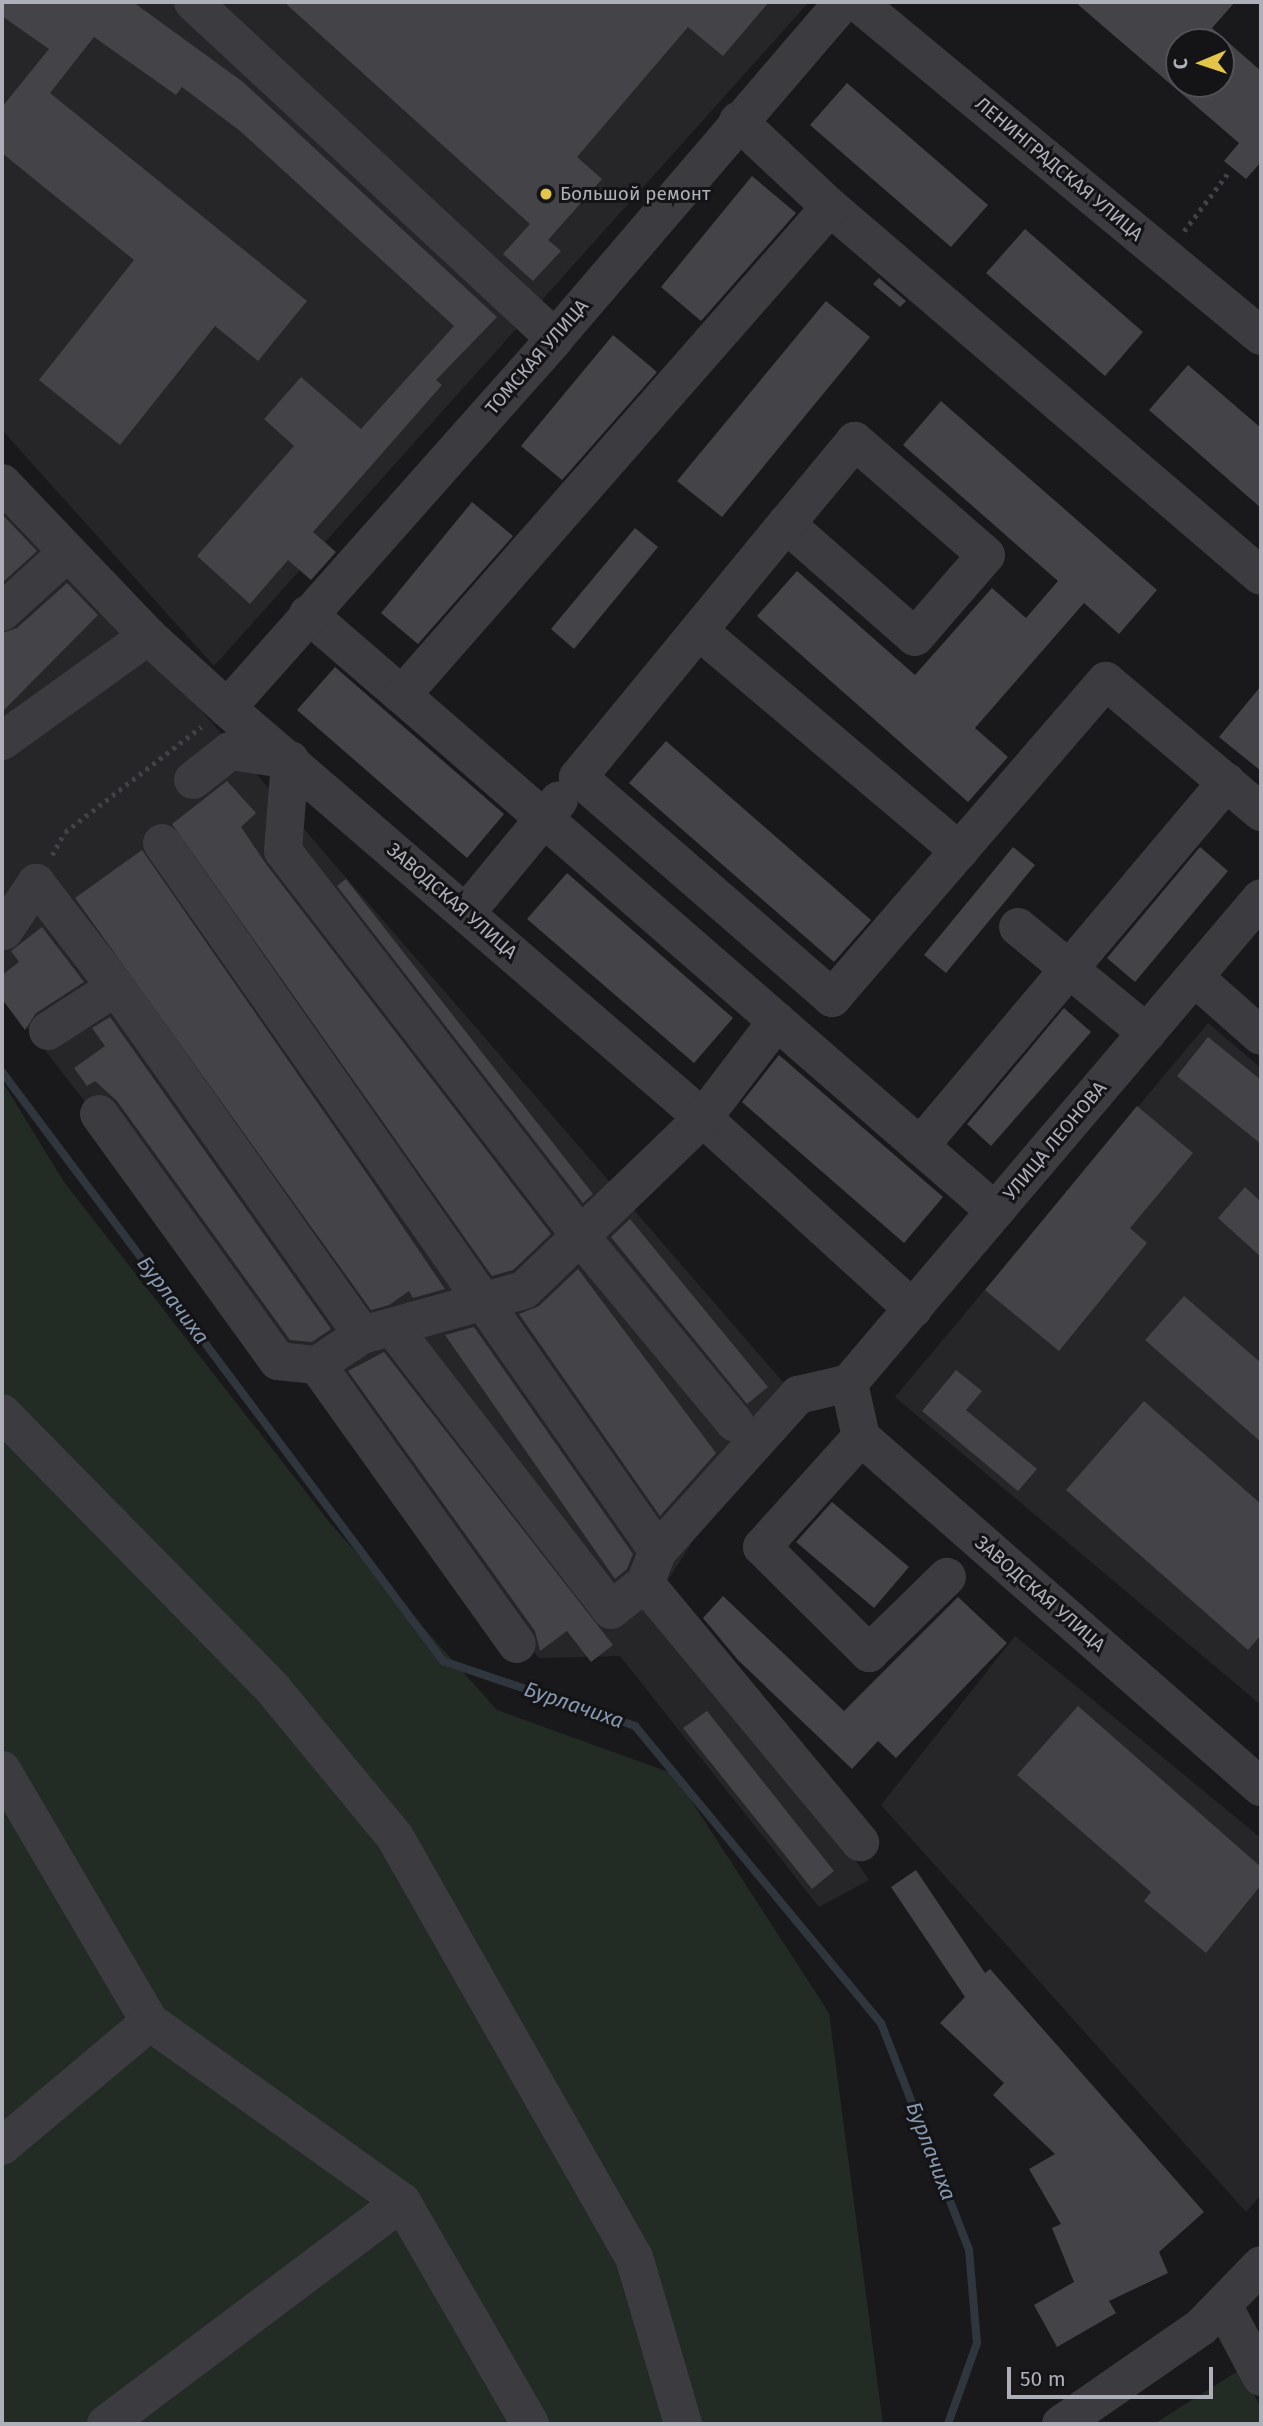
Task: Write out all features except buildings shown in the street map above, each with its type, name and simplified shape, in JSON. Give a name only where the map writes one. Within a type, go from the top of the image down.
[{"type":"street","points":[[193,2],[555,338]]},
{"type":"street","name":"ТОМСКАЯ УЛИЦА","points":[[227,708],[555,338],[738,121],[843,2]]},
{"type":"street","name":"ЛЕНИНГРАДСКАЯ УЛИЦА","points":[[857,2],[1261,336]]},
{"type":"street","points":[[738,121],[830,207],[1261,576]]},
{"type":"street","points":[[402,695],[830,207]]},
{"type":"street","points":[[466,913],[855,440],[986,555],[915,637],[786,524]]},
{"type":"street","name":"ЗАВОДСКАЯ УЛИЦА","points":[[2,485],[148,636],[227,708],[703,1118],[913,1308]]},
{"type":"street","points":[[2,612],[68,552]]},
{"type":"street","points":[[308,614],[995,1211]]},
{"type":"street","points":[[699,631],[959,850]]},
{"type":"street","points":[[2,741],[148,636]]},
{"type":"street","points":[[99,1114],[278,1362],[317,1365],[378,1331],[524,1290],[703,1118],[788,1030],[832,998],[1106,681],[1261,812]]},
{"type":"street","points":[[193,780],[230,751],[290,760],[283,851],[581,1237],[735,1423]]},
{"type":"street","points":[[578,777],[832,998]]},
{"type":"street","points":[[920,1146],[1226,782]]},
{"type":"street","points":[[162,844],[485,1299],[652,1567],[860,1842]]},
{"type":"street","points":[[4,931],[36,883],[378,1331],[611,1610],[652,1567],[798,1395],[849,1384],[861,1437],[762,1548],[869,1653],[947,1577]]},
{"type":"street","name":"УЛИЦА ЛЕОНОВА","points":[[849,1384],[1261,898]]},
{"type":"street","points":[[1018,928],[1147,1033]]},
{"type":"street","points":[[1194,978],[1261,1036]]},
{"type":"street","points":[[48,1031],[116,987]]},
{"type":"street","points":[[317,1365],[517,1644]]},
{"type":"street","points":[[2,1413],[273,1689],[395,1836],[634,2257],[683,2424]]},
{"type":"street","name":"ЗАВОДСКАЯ УЛИЦА","points":[[861,1437],[1261,1787]]},
{"type":"street","points":[[2,1770],[150,2022],[402,2202],[530,2424]]},
{"type":"street","points":[[2,2146],[150,2022]]},
{"type":"street","points":[[106,2424],[402,2202]]},
{"type":"street","points":[[1061,2424],[1224,2307],[1261,2264]]},
{"type":"street","points":[[1224,2307],[1261,2376]]},
{"type":"path","points":[[1180,237],[1228,173]]},
{"type":"path","points":[[36,883],[65,832],[227,708]]},
{"type":"shaded area","points":[[2,2],[809,2],[214,666],[2,430]]},
{"type":"shaded area","points":[[2,500],[129,627],[789,1389],[667,1582],[869,1880],[819,1907],[620,1656],[539,1658],[269,1339],[2,995]]},
{"type":"shaded area","points":[[1208,1023],[1261,1068],[1261,1705],[895,1397]]},
{"type":"shaded area","points":[[2,1081],[64,1182],[330,1523],[497,1710],[674,1774],[829,2013],[883,2424],[2,2424]]},
{"type":"shaded area","points":[[1015,1636],[1261,1838],[1261,2195],[1246,2212],[881,1805]]},
{"type":"shaded area","points":[[1241,2369],[1261,2408],[1261,2424],[1154,2424]]},
{"type":"waterway","name":"Бурлачиха","points":[[2,1072],[443,1661],[635,1726],[881,2023],[969,2250],[977,2343],[948,2424]]},
{"type":"place","name":"Большой ремонт","points":[[546,194]]}]
